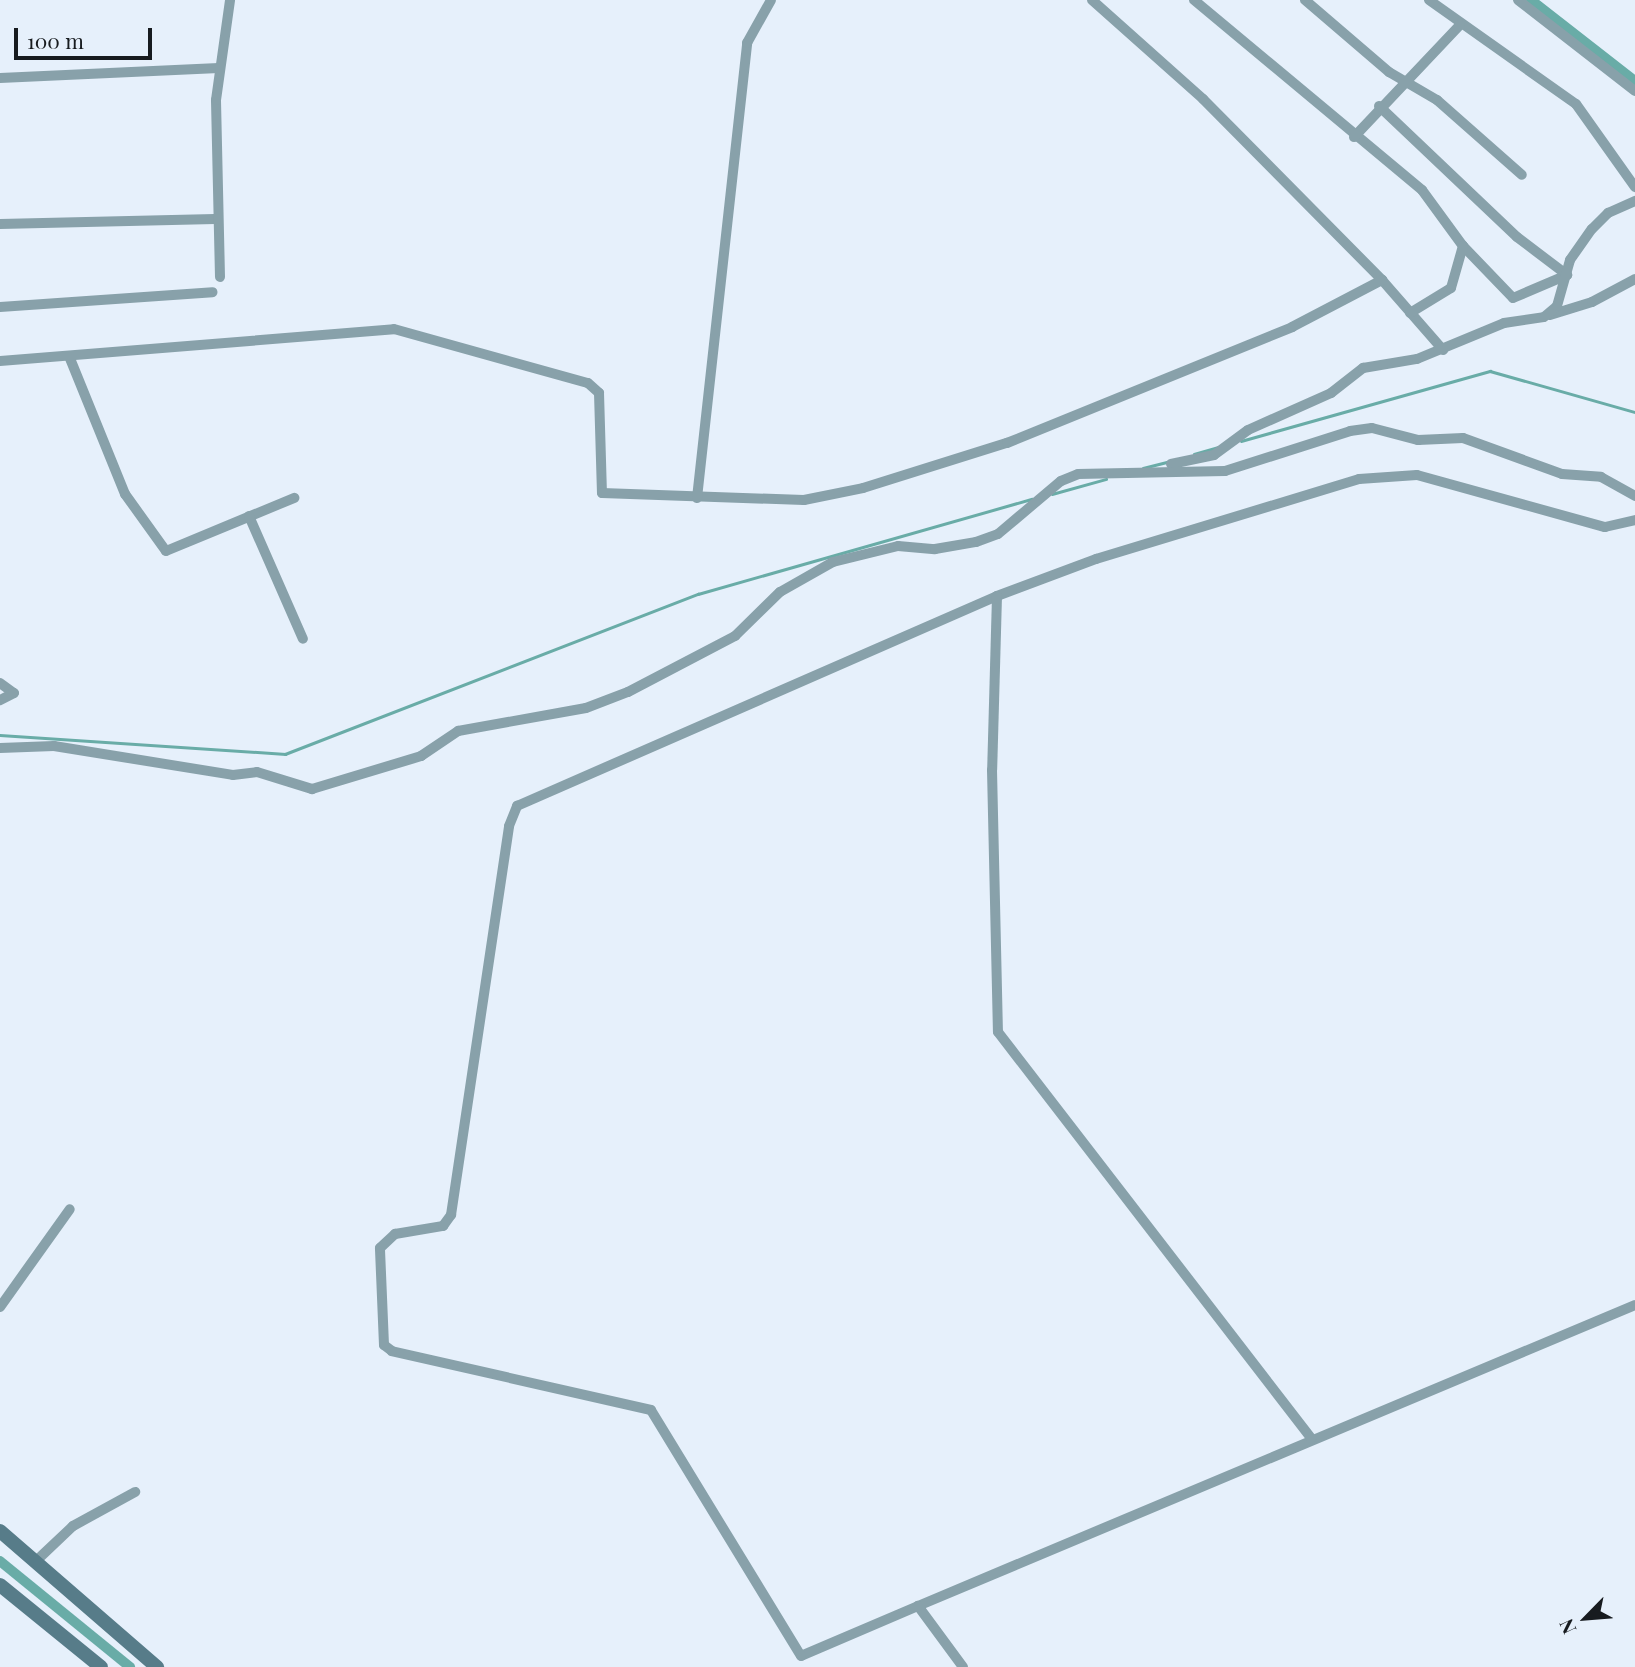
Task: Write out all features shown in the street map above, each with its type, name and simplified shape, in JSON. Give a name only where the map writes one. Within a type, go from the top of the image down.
[{"type":"street","points":[[220,277],[215,219],[219,68],[230,0]]},
{"type":"street","points":[[697,498],[747,43],[771,0]]},
{"type":"street","points":[[1194,0],[1354,137],[1422,190],[1464,246],[1513,298],[1567,275]]},
{"type":"street","points":[[1305,0],[1403,80],[1437,100],[1522,176]]},
{"type":"street","points":[[1429,0],[1460,25],[1576,104],[1631,174],[1635,187]]},
{"type":"street","points":[[1518,0],[1635,91]]},
{"type":"street","points":[[1100,2],[1203,99],[1382,279],[1443,350]]},
{"type":"street","points":[[1354,137],[1403,80],[1460,25]]},
{"type":"street","points":[[0,78],[219,68]]},
{"type":"street","points":[[1379,106],[1517,237],[1567,275]]},
{"type":"street","points":[[1544,317],[1557,306],[1570,260],[1592,229],[1608,213],[1635,201]]},
{"type":"street","points":[[0,224],[215,219]]},
{"type":"street","points":[[1410,313],[1451,288],[1464,246]]},
{"type":"street","points":[[0,361],[394,328],[588,383],[599,393],[602,493],[804,500],[863,488],[993,447],[1292,327],[1382,279]]},
{"type":"street","points":[[1155,470],[1214,455],[1248,430],[1331,393],[1363,368],[1443,350],[1504,323],[1544,317],[1592,302],[1635,279]]},
{"type":"street","points":[[0,307],[212,292]]},
{"type":"street","points":[[69,356],[125,494],[166,551],[294,498]]},
{"type":"street","points":[[0,748],[54,746],[221,774],[257,772],[312,789],[421,756],[458,731],[586,709],[657,679],[735,636],[780,592],[833,562],[898,546],[935,549],[976,542],[998,534],[1061,481],[1078,474],[1155,470],[1225,471],[1321,438],[1372,428],[1418,440],[1462,438],[1562,474],[1601,477],[1635,496]]},
{"type":"street","points":[[1635,520],[1605,527],[1417,475],[1359,479],[1096,559],[997,596],[517,806],[509,826],[451,1214],[430,1231],[385,1239],[377,1262],[380,1333],[392,1351],[650,1410],[802,1656],[1311,1438],[1635,1305]]},
{"type":"street","points":[[249,516],[303,639]]},
{"type":"street","points":[[997,596],[992,770],[998,1032],[1311,1438]]},
{"type":"street","points":[[0,683],[14,693],[0,700]]},
{"type":"street","points":[[0,1307],[70,1209]]},
{"type":"street","points":[[36,1561],[74,1526],[135,1492]]},
{"type":"street","points":[[0,1531],[157,1667]]},
{"type":"street","points":[[0,1585],[101,1667]]},
{"type":"street","points":[[918,1605],[963,1667]]},
{"type":"waterway","points":[[1531,0],[1635,81]]},
{"type":"waterway","points":[[1241,441],[1490,371],[1635,412]]},
{"type":"waterway","points":[[1194,454],[1218,447]]},
{"type":"waterway","points":[[1143,468],[1167,462]]},
{"type":"waterway","points":[[1052,494],[1106,479]]},
{"type":"waterway","points":[[0,735],[285,754],[698,594],[1032,499]]},
{"type":"waterway","points":[[0,1561],[130,1667]]}]
